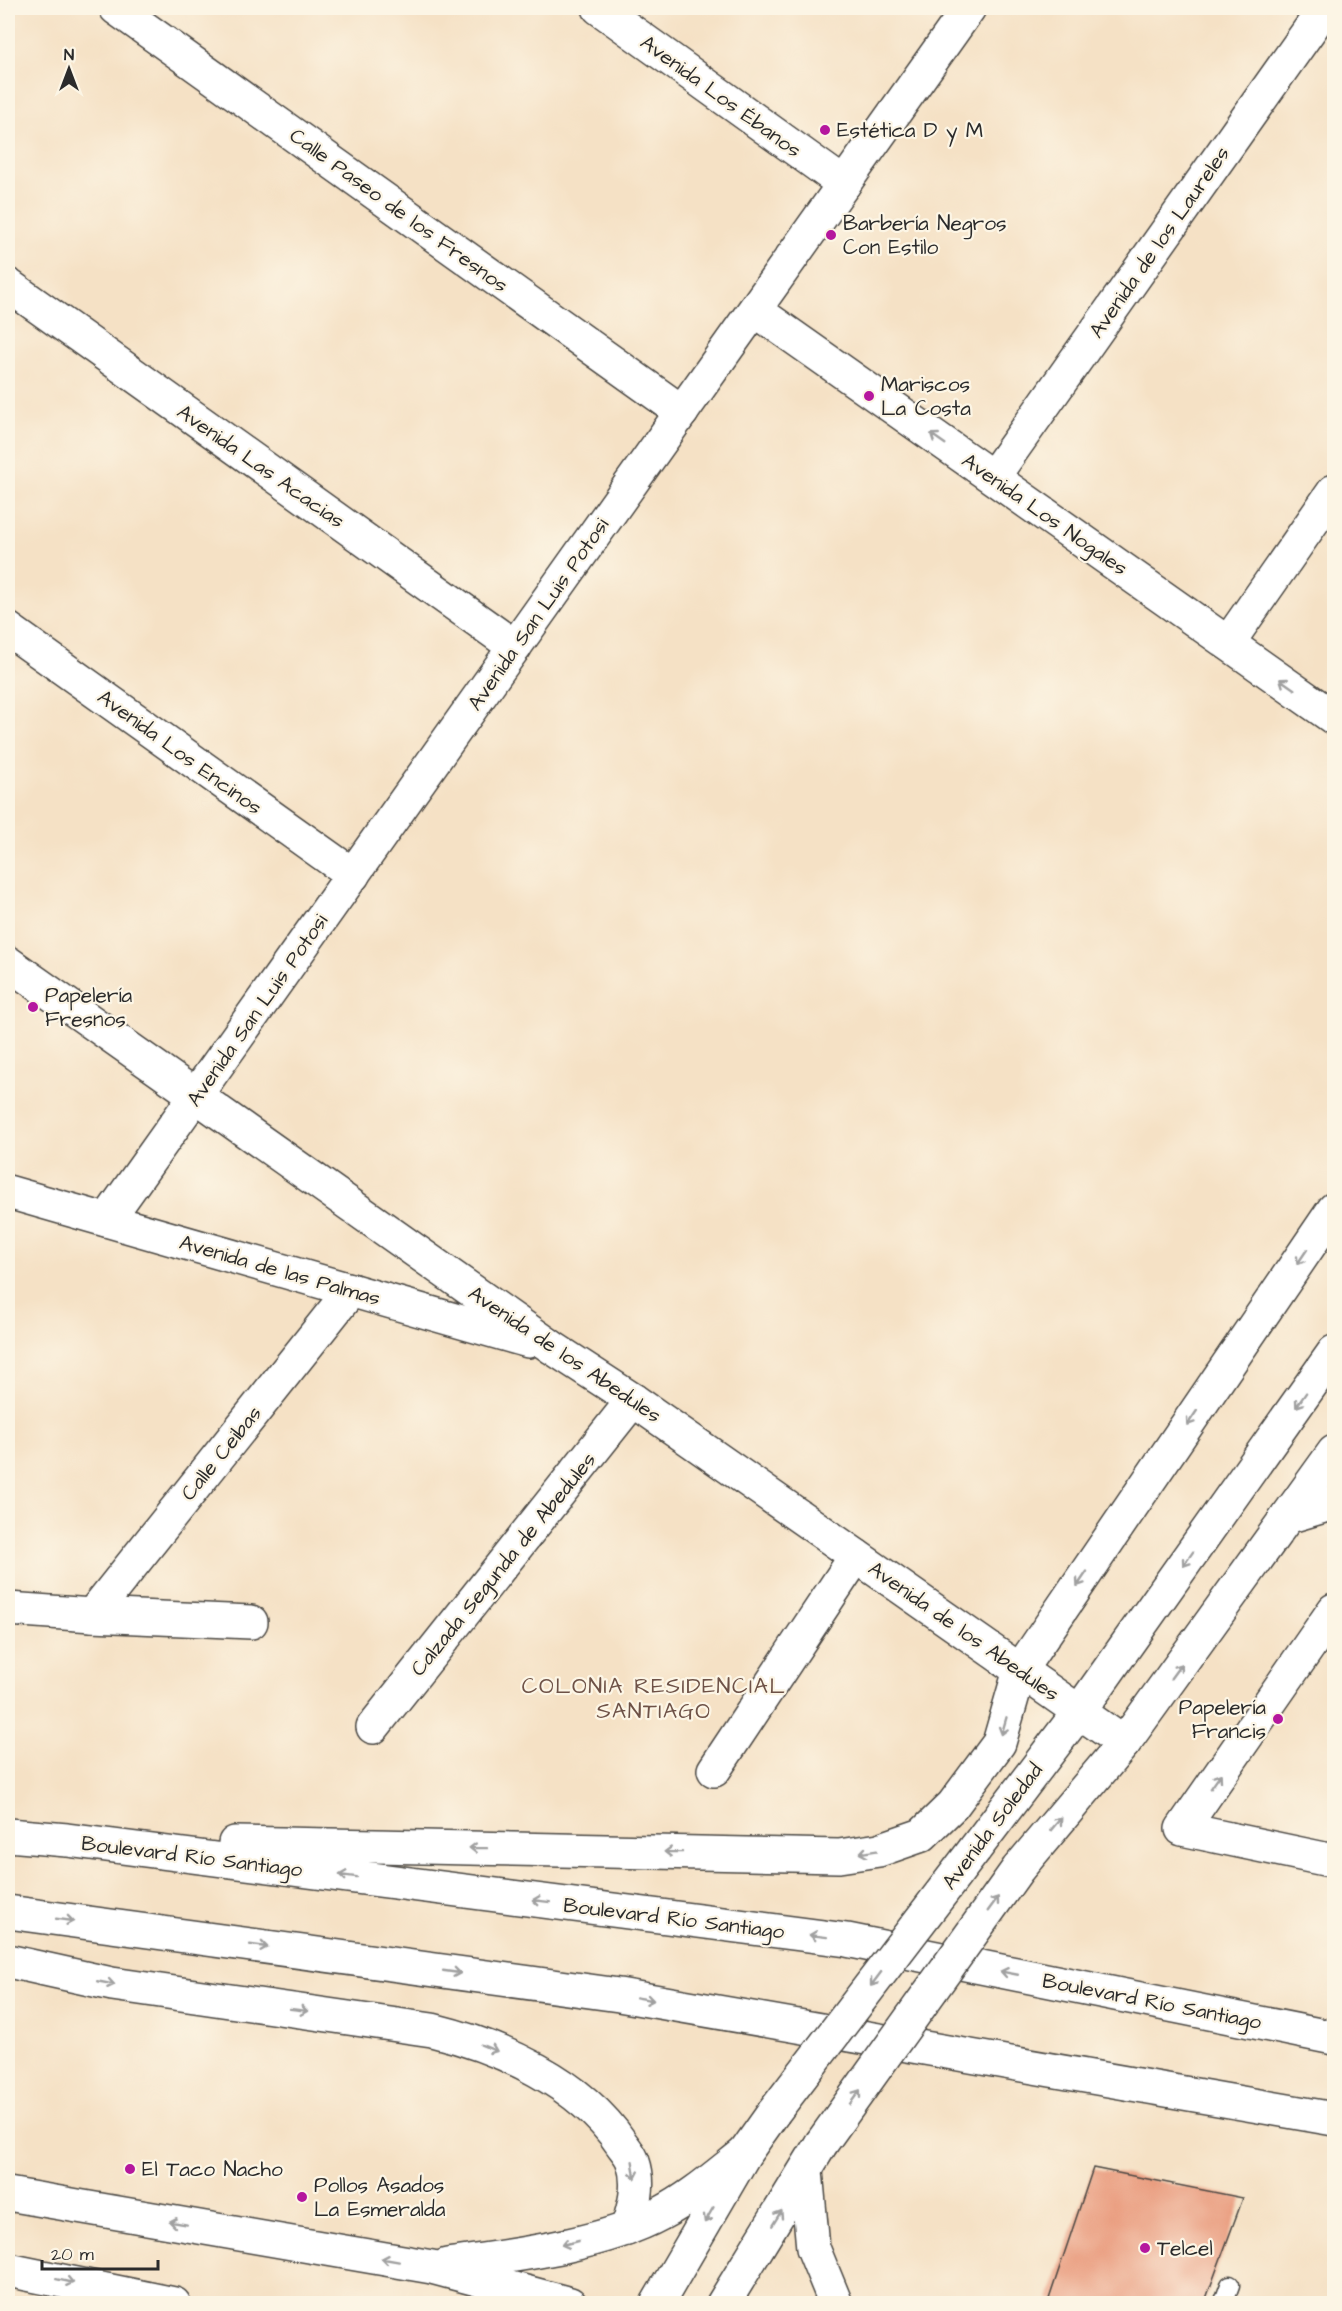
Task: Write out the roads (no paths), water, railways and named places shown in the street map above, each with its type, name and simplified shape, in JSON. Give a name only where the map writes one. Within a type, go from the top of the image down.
[{"type":"street","name":"Calle Paseo de los Fresnos","points":[[116,8],[682,412]]},
{"type":"street","name":"Avenida Los Ébanos","points":[[599,8],[844,184]]},
{"type":"street","name":"Avenida San Luis Potosi","points":[[107,1220],[969,8]]},
{"type":"street","name":"Avenida de los Laureles","points":[[993,477],[1325,8]]},
{"type":"street","name":"Avenida Las Acacias","points":[[8,285],[515,647]]},
{"type":"street","name":"Avenida Los Nogales","points":[[755,310],[1335,718]]},
{"type":"street","points":[[1228,643],[1335,491]]},
{"type":"street","name":"Avenida Los Encinos","points":[[8,629],[353,875]]},
{"type":"street","name":"Avenida de los Abedules","points":[[8,963],[553,1348],[633,1400],[1124,1743]]},
{"type":"street","name":"Avenida de las Palmas","points":[[8,1192],[553,1348]]},
{"type":"street","points":[[67,1840],[840,1856],[879,1850],[922,1835],[953,1805],[999,1743],[1020,1670],[1335,1209]]},
{"type":"street","name":"Calle Ceibas","points":[[92,1616],[351,1290]]},
{"type":"street","name":"Avenida Soledad","points":[[657,2304],[745,2153],[774,2112],[1079,1712],[1335,1352]]},
{"type":"street","name":"Calzada Segunda de Abedules","points":[[373,1727],[633,1400]]},
{"type":"street","points":[[723,2304],[814,2158],[1018,1869],[1124,1743],[1335,1452]]},
{"type":"street","points":[[1287,1518],[1335,1503]]},
{"type":"street","points":[[714,1770],[856,1556]]},
{"type":"street","points":[[8,1609],[92,1616],[251,1622]]},
{"type":"street","points":[[1335,1610],[1182,1829],[1335,1861]]},
{"type":"street","name":"Boulevard Río Santiago","points":[[8,1836],[67,1840],[847,1940],[1335,2038]]},
{"type":"street","points":[[8,1912],[619,1995],[1335,2119]]},
{"type":"street","points":[[8,1961],[112,1984],[432,2030],[466,2038],[500,2052],[540,2073],[578,2098],[612,2130],[633,2161],[637,2190],[627,2229]]},
{"type":"street","points":[[432,2267],[525,2254],[627,2229],[686,2199],[745,2153]]},
{"type":"street","points":[[814,2158],[813,2248],[836,2304]]},
{"type":"street","points":[[8,2194],[432,2267],[570,2304]]},
{"type":"street","points":[[8,2270],[174,2304]]},
{"type":"lane","points":[[1223,2304],[1230,2285]]},
{"type":"place","name":"Estética D y M","points":[[825,130]]},
{"type":"place","name":"Barbería Negros Con Estilo","points":[[831,235]]},
{"type":"place","name":"Mariscos La Costa","points":[[869,396]]},
{"type":"place","name":"Papelería Fresnos","points":[[33,1007]]},
{"type":"place","name":"Papelería Francis","points":[[1278,1719]]},
{"type":"place","name":"El Taco Nacho","points":[[130,2169]]},
{"type":"place","name":"Pollos Asados La Esmeralda","points":[[302,2197]]},
{"type":"place","name":"Telcel","points":[[1145,2248]]},
{"type":"district","name":"COLONIA RESIDENCIAL SANTIAGO","points":[[654,1698]]}]
